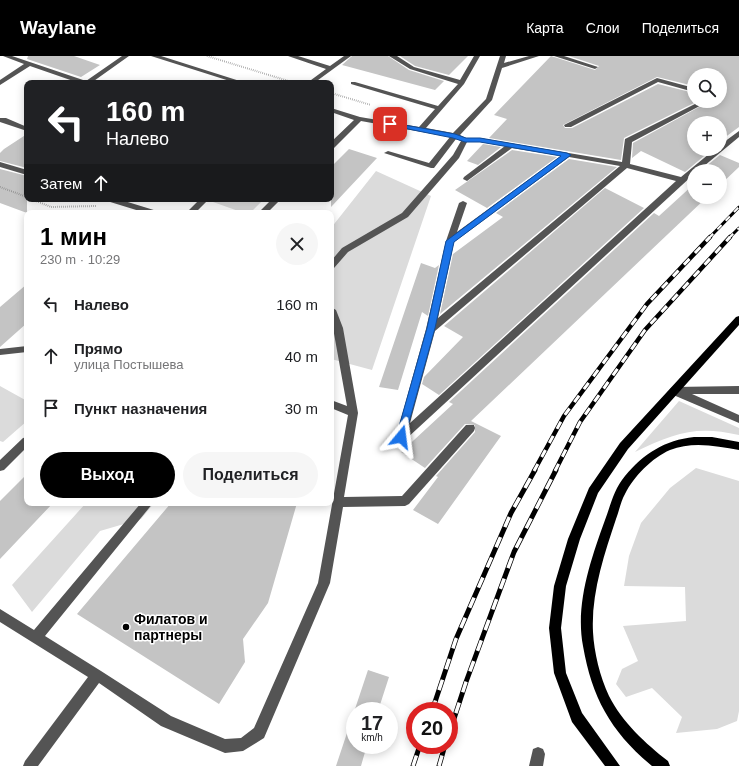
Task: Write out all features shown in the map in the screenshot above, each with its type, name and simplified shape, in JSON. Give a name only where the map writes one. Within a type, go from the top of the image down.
[{"type":"main road","points":[[613,766],[577,716],[560,673],[555,628],[560,586],[574,539],[593,491],[624,446],[739,319]]},
{"type":"main road","points":[[663,766],[626,731],[605,701],[594,667],[587,631],[591,588],[599,551],[620,492],[640,465],[667,447],[696,441],[721,442],[739,446]]},
{"type":"street","points":[[6,56],[77,80]]},
{"type":"street","points":[[90,80],[126,56]]},
{"type":"street","points":[[154,56],[234,80]]},
{"type":"street","points":[[291,56],[330,68]]},
{"type":"street","points":[[314,80],[348,56]]},
{"type":"street","points":[[392,56],[412,68],[462,83]]},
{"type":"street","points":[[421,129],[462,83],[477,56]]},
{"type":"street","points":[[388,153],[431,166],[455,136],[489,100],[503,56]]},
{"type":"street","points":[[499,67],[536,56]]},
{"type":"street","points":[[557,56],[595,67]]},
{"type":"street","points":[[0,83],[29,64]]},
{"type":"street","points":[[220,80],[224,77]]},
{"type":"street","points":[[568,124],[657,80],[687,88]]},
{"type":"street","points":[[353,83],[439,108]]},
{"type":"street","points":[[431,328],[626,165],[628,141],[692,108]]},
{"type":"street","points":[[334,111],[359,119],[421,129],[455,136],[465,140],[480,140],[626,165],[682,180]]},
{"type":"street","points":[[334,143],[359,119]]},
{"type":"street","points":[[3,120],[24,128]]},
{"type":"street","points":[[463,203],[450,241],[431,328],[401,437],[682,180],[739,133]]},
{"type":"street","points":[[334,263],[346,250],[405,215],[456,156],[465,140]]},
{"type":"street","points":[[467,179],[511,145]]},
{"type":"street","points":[[450,241],[567,155]]},
{"type":"street","points":[[0,164],[24,172]]},
{"type":"street","points":[[119,202],[145,210]]},
{"type":"street","points":[[193,210],[202,202]]},
{"type":"street","points":[[265,210],[274,202]]},
{"type":"street","points":[[0,615],[97,675],[166,721],[225,746],[243,744],[259,733],[324,583],[353,413],[338,328],[334,318]]},
{"type":"street","points":[[0,352],[24,349]]},
{"type":"street","points":[[674,391],[739,390]]},
{"type":"street","points":[[674,391],[739,419]]},
{"type":"street","points":[[334,405],[353,413]]},
{"type":"street","points":[[338,502],[405,500],[470,428]]},
{"type":"street","points":[[0,467],[24,444]]},
{"type":"street","points":[[36,637],[145,506]]},
{"type":"street","points":[[30,766],[97,675]]},
{"type":"path","points":[[207,56],[286,80]]},
{"type":"path","points":[[0,187],[24,197]]},
{"type":"path","points":[[38,202],[51,207],[97,206]]},
{"type":"shaded area","points":[[376,171],[431,196],[372,370],[334,360],[334,224]]},
{"type":"shaded area","points":[[213,202],[261,202],[253,210],[236,210]]},
{"type":"shaded area","points":[[0,386],[24,399],[24,424],[3,442],[0,441]]},
{"type":"shaded area","points":[[679,401],[739,428],[739,435],[724,432],[697,431],[662,440],[635,452]]},
{"type":"shaded area","points":[[696,468],[739,481],[739,711],[737,721],[717,729],[676,733],[682,717],[652,688],[626,697],[616,684],[622,669],[638,661],[623,626],[686,621],[685,587],[624,586],[629,556],[641,523],[670,488]]},
{"type":"shaded area","points":[[83,506],[152,506],[141,519],[100,531],[32,612],[12,585]]},
{"type":"building","points":[[28,56],[74,56],[100,65],[81,77],[27,59]]},
{"type":"building","points":[[352,56],[388,56],[409,70],[444,81],[435,90],[342,65]]},
{"type":"building","points":[[400,56],[468,56],[449,75],[415,66]]},
{"type":"building","points":[[551,56],[595,70],[599,66],[569,56],[739,56],[739,127],[727,136],[727,116],[687,116],[687,156],[704,156],[695,164],[687,164],[687,170],[685,172],[641,151],[632,158],[633,143],[697,108],[727,108],[727,68],[687,68],[687,84],[657,77],[563,125],[565,128],[572,128],[658,84],[687,91],[687,106],[624,138],[621,160],[489,138],[507,119],[494,115]]},
{"type":"building","points":[[24,136],[24,167],[0,161],[0,153]]},
{"type":"building","points":[[483,144],[501,147],[478,165],[467,161]]},
{"type":"building","points":[[349,149],[377,158],[331,207],[331,202],[334,202],[334,164]]},
{"type":"building","points":[[512,150],[557,157],[487,208],[455,190]]},
{"type":"building","points":[[719,156],[722,156],[739,163],[739,167],[727,178],[727,164],[709,164]]},
{"type":"building","points":[[569,159],[617,167],[440,314],[453,254],[503,217],[496,213]]},
{"type":"building","points":[[0,169],[24,175],[24,202],[27,202],[27,210],[24,210],[24,212],[0,203]]},
{"type":"building","points":[[605,188],[644,208],[439,395],[422,384],[424,377],[463,337],[444,326]]},
{"type":"building","points":[[687,190],[687,204],[700,204],[471,421],[501,436],[438,524],[413,510],[438,477],[436,476],[475,432],[475,425],[465,424],[425,468],[401,452],[453,404],[449,402],[654,213],[659,216]]},
{"type":"building","points":[[421,263],[435,268],[439,265],[428,316],[422,312],[398,390],[379,387]]},
{"type":"building","points":[[24,287],[24,326],[0,347],[0,307]]},
{"type":"building","points":[[24,477],[24,506],[50,506],[0,559],[0,501]]},
{"type":"building","points":[[168,506],[296,506],[268,603],[243,639],[245,662],[219,704],[77,614]]},
{"type":"building","points":[[368,670],[389,677],[381,702],[357,702]]},
{"type":"building","points":[[346,736],[346,754],[364,754],[361,766],[336,766]]},
{"type":"railway","points":[[709,238],[739,207]]},
{"type":"railway","points":[[730,237],[739,228]]},
{"type":"railway","points":[[534,471],[564,416],[647,304],[710,237]]},
{"type":"railway","points":[[555,471],[580,422],[645,330],[730,237]]},
{"type":"railway","points":[[435,702],[456,639],[511,513],[535,470]]},
{"type":"railway","points":[[458,706],[514,552],[556,470]]},
{"type":"railway","points":[[413,766],[417,754]]},
{"type":"railway","points":[[439,766],[442,754]]},
{"type":"place","name":"Филатов и партнеры","points":[[126,627]]},
{"type":"route","points":[[390,124],[455,136],[465,140],[480,140],[567,155],[450,241],[431,328],[401,437]]}]
